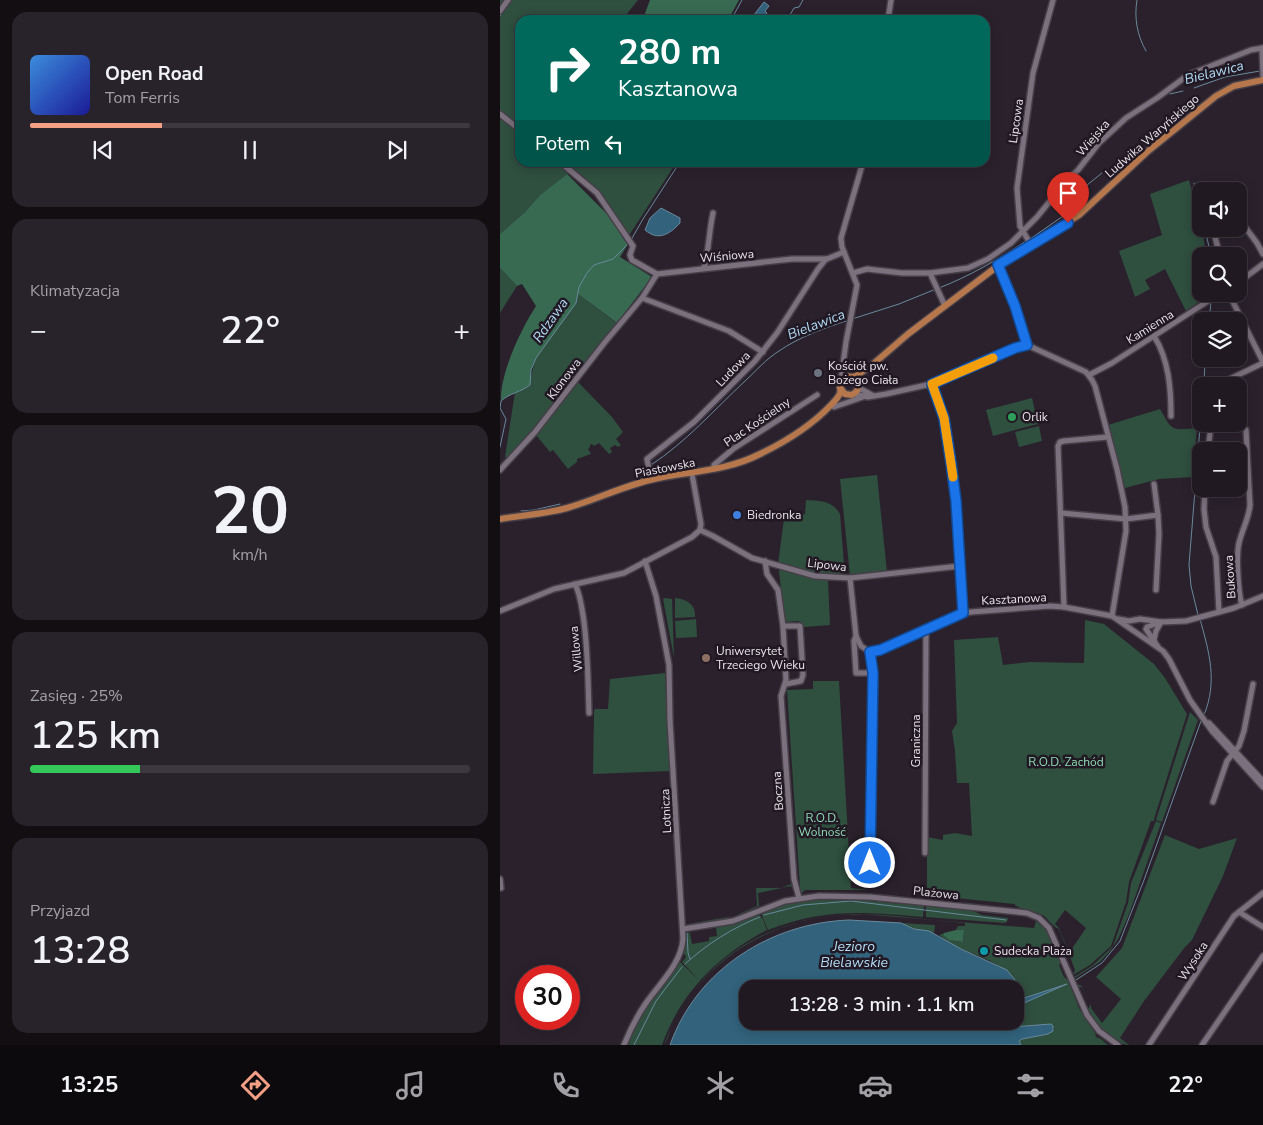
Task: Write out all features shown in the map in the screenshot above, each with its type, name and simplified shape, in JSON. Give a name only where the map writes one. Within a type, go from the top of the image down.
[{"type":"main road","name":"Ludwika Waryńskiego","points":[[842,380],[846,377],[852,377],[871,366],[908,334],[1029,241],[1083,212],[1152,148],[1218,94],[1263,76]]},
{"type":"main road","name":"Ludwika Waryńskiego","points":[[855,390],[871,366]]},
{"type":"main road","points":[[840,388],[843,393],[855,390],[852,377]]},
{"type":"main road","name":"Piastowska","points":[[500,518],[536,515],[564,509],[651,480],[692,474],[740,462],[770,449],[795,434],[824,412],[837,398],[842,380]]},
{"type":"main road","name":"Piastowska","points":[[824,412],[834,407],[855,390]]},
{"type":"street","points":[[500,10],[508,0]]},
{"type":"street","points":[[889,15],[891,0]]},
{"type":"street","name":"Lipcowa","points":[[1029,241],[1019,221],[1018,180],[1033,74],[1053,0]]},
{"type":"street","name":"Wiejska","points":[[853,273],[867,269],[902,273],[930,273],[976,266],[1011,244],[1046,207],[1099,143],[1126,118],[1188,75],[1251,50],[1263,48],[1263,76]]},
{"type":"street","points":[[500,114],[515,126]]},
{"type":"street","points":[[566,167],[597,192],[633,246],[630,255],[632,260],[657,274]]},
{"type":"street","points":[[842,380],[850,318],[857,289],[841,238],[862,167]]},
{"type":"street","points":[[704,268],[713,213]]},
{"type":"street","points":[[1247,231],[1263,254]]},
{"type":"street","name":"Wiśniowa","points":[[657,274],[704,268],[727,268],[792,259],[827,259],[844,252]]},
{"type":"street","name":"Ludowa","points":[[651,480],[647,460],[694,422],[763,352],[818,269],[827,259]]},
{"type":"street","points":[[1247,276],[1263,264]]},
{"type":"street","points":[[998,265],[1015,306],[1027,345]]},
{"type":"street","points":[[930,273],[945,306]]},
{"type":"street","name":"Klonowa","points":[[500,470],[535,432],[642,298],[657,274]]},
{"type":"street","points":[[642,298],[729,331],[763,352]]},
{"type":"street","name":"Kamienna","points":[[1090,375],[1207,302]]},
{"type":"street","points":[[1234,302],[1263,363],[1234,377]]},
{"type":"street","points":[[1154,336],[1158,342],[1171,388],[1171,416]]},
{"type":"street","points":[[855,390],[863,396],[875,396],[932,384],[1015,348],[1027,345],[1090,375],[1095,386],[1123,492],[1126,519],[1114,618]]},
{"type":"street","points":[[844,364],[852,377]]},
{"type":"street","points":[[932,384],[944,418],[951,463],[956,501],[963,613]]},
{"type":"street","points":[[855,390],[875,396]]},
{"type":"street","name":"Plac Kościelny","points":[[714,469],[714,465],[734,449],[817,395]]},
{"type":"street","name":"Piastowska","points":[[834,407],[863,396]]},
{"type":"street","name":"Bukowa","points":[[1242,605],[1239,596],[1238,552],[1250,505],[1246,432]]},
{"type":"street","points":[[1064,607],[1058,446],[1060,442],[1108,437]]},
{"type":"street","points":[[500,611],[554,589],[624,573],[692,537],[700,530],[701,524],[692,474]]},
{"type":"street","points":[[1154,484],[1159,534],[1156,590]]},
{"type":"street","points":[[1204,497],[1206,527],[1216,557],[1219,612]]},
{"type":"street","points":[[1061,513],[1126,519],[1158,515]]},
{"type":"street","name":"Lipowa","points":[[700,530],[725,542],[742,554],[815,576],[850,578],[960,566]]},
{"type":"street","name":"Lotnicza","points":[[624,1045],[640,1012],[678,958],[683,943],[670,721],[669,665],[656,596],[645,561]]},
{"type":"street","name":"Boczna","points":[[766,561],[767,574],[778,590],[783,626],[786,684],[780,696],[794,879],[799,898]]},
{"type":"street","points":[[850,578],[856,636],[861,646],[870,652],[873,673],[870,863]]},
{"type":"street","name":"Willowa","points":[[575,584],[582,607],[586,638],[589,713]]},
{"type":"street","points":[[1139,634],[1146,628],[1161,622],[1186,621],[1242,605],[1263,596]]},
{"type":"street","name":"Kasztanowa","points":[[870,652],[880,650],[963,613],[1013,608],[1064,607],[1129,622],[1135,621]]},
{"type":"street","name":"Kasztanowa","points":[[1114,618],[1132,629]]},
{"type":"street","points":[[1159,647],[1135,632],[1132,629],[1132,624],[1140,619],[1161,622]]},
{"type":"street","points":[[1143,620],[1146,628],[1169,659],[1190,700],[1263,787]]},
{"type":"street","points":[[1154,640],[1161,622]]},
{"type":"street","points":[[783,626],[800,626],[804,675],[801,681],[786,684]]},
{"type":"street","name":"Graniczna","points":[[925,852],[926,629]]},
{"type":"street","points":[[856,636],[854,641],[856,673],[873,673]]},
{"type":"street","points":[[1213,802],[1227,761],[1239,746],[1244,731],[1253,684]]},
{"type":"street","points":[[1234,753],[1263,781]]},
{"type":"street","points":[[500,879],[501,888]]},
{"type":"street","name":"Wysoka","points":[[1148,1045],[1234,916],[1263,893]]},
{"type":"street","name":"Plażowa","points":[[683,929],[730,921],[770,906],[799,898],[829,896],[868,897],[1016,911],[1034,916],[1045,923],[1053,934],[1089,1019],[1100,1032],[1118,1045]]},
{"type":"street","points":[[1239,912],[1263,927]]},
{"type":"street","points":[[1202,1045],[1263,956]]},
{"type":"green space","points":[[500,0],[638,0],[626,15],[515,15],[515,167],[673,167],[628,237],[600,196],[571,171],[540,195],[525,212],[500,234]]},
{"type":"green space","points":[[650,0],[739,0],[731,15],[644,15]]},
{"type":"green space","points":[[567,174],[613,220],[628,244],[620,257],[652,277],[617,323],[578,294],[576,303],[536,358],[531,370],[530,385],[501,401],[504,378],[512,352],[536,306],[522,284],[517,286],[500,268],[500,234],[525,212],[540,195]]},
{"type":"green space","points":[[1189,180],[1192,192],[1192,237],[1203,237],[1205,247],[1192,247],[1192,302],[1199,302],[1186,311],[1165,269],[1145,280],[1150,289],[1135,297],[1119,251],[1162,235],[1150,194]]},
{"type":"green space","points":[[500,268],[517,286],[500,313]]},
{"type":"green space","points":[[578,294],[619,325],[553,409],[509,460],[505,457],[515,392],[521,390],[528,383],[536,358]]},
{"type":"green space","points":[[577,381],[612,417],[623,432],[616,439],[621,445],[618,447],[615,445],[610,448],[612,452],[609,454],[599,443],[594,446],[592,444],[588,449],[591,454],[577,459],[577,462],[568,469],[553,450],[550,452],[536,435]]},
{"type":"green space","name":"Orlik","points":[[1032,398],[1038,424],[993,436],[986,410]]},
{"type":"green space","points":[[1160,409],[1174,428],[1192,428],[1192,432],[1197,432],[1196,442],[1192,442],[1192,477],[1159,479],[1125,488],[1108,425]]},
{"type":"green space","points":[[1039,426],[1042,441],[1019,447],[1015,432]]},
{"type":"green space","points":[[877,475],[887,572],[850,575],[840,479]]},
{"type":"green space","points":[[806,500],[821,501],[829,504],[837,509],[840,514],[845,576],[817,573],[778,564],[784,519],[805,514]]},
{"type":"green space","points":[[780,570],[828,580],[830,625],[804,627],[799,621],[786,622],[784,619]]},
{"type":"green space","points":[[675,598],[690,603],[694,609],[695,617],[675,618]]},
{"type":"green space","points":[[663,599],[672,599],[674,658]]},
{"type":"green space","points":[[696,619],[697,637],[676,638],[675,621]]},
{"type":"green space","name":"R.O.D. Zachód","points":[[1085,620],[1104,624],[1154,664],[1187,714],[1154,821],[1151,821],[1129,882],[1126,902],[1111,946],[1090,965],[1073,975],[1075,970],[1059,929],[1041,914],[1014,904],[927,895],[927,837],[943,840],[943,835],[955,833],[972,836],[969,783],[957,783],[952,731],[957,723],[954,640],[998,637],[1003,665],[1030,662],[1084,663]],"holes":[[[1065,910],[1086,928],[1069,953],[1059,928],[1055,924]]]},
{"type":"green space","points":[[665,673],[670,771],[593,774],[594,711],[595,709],[608,709],[610,679]]},
{"type":"green space","name":"R.O.D. Wolność","points":[[813,681],[839,681],[851,888],[868,890],[805,890],[800,895],[787,690],[813,689]]},
{"type":"green space","points":[[1190,712],[1198,720],[1162,822],[1156,820]]},
{"type":"green space","points":[[1156,821],[1161,823],[1128,917],[1118,939],[1110,951],[1100,962],[1075,978],[1077,984],[1082,986],[1088,1002],[1082,987],[1078,987],[1074,977],[1093,965],[1113,946],[1128,903],[1131,883]]},
{"type":"green space","points":[[1165,835],[1199,849],[1237,838],[1223,876],[1192,940],[1144,1001],[1120,1038],[1129,1045],[1123,1044],[1105,1032],[1088,1009],[1091,1004],[1091,1008],[1102,1023],[1121,999],[1096,977],[1122,948]]},
{"type":"green space","points":[[756,888],[782,888],[758,893],[759,906],[735,915],[757,906]]},
{"type":"green space","points":[[815,900],[860,900],[924,906],[923,917],[845,913],[808,918],[768,930],[761,913],[790,903]]},
{"type":"green space","points":[[926,906],[971,910],[982,915],[1008,918],[1007,922],[1004,923],[926,917]]},
{"type":"green space","points":[[758,914],[763,919],[767,930],[733,951],[703,977],[680,1008],[662,1045],[626,1045],[641,1015],[679,961],[699,980],[682,962],[686,957],[683,952],[685,932],[690,933],[692,944],[709,941],[709,937],[717,936],[716,927],[735,923]]},
{"type":"green space","points":[[862,914],[887,915],[931,920],[872,915]]},
{"type":"green space","points":[[733,916],[707,923],[688,924]]},
{"type":"green space","points":[[931,920],[1034,928],[1036,921],[1041,925],[1052,940],[1061,963],[1059,965],[1064,977],[1068,980],[1079,1008],[1096,1037],[1108,1045],[1020,1045],[1019,1041],[1022,1039],[1046,1034],[1054,1030],[1053,1026],[1024,1026],[1024,980],[1014,980],[1004,969],[982,957],[959,948],[956,949],[939,935],[944,933],[949,939],[963,942],[964,931],[956,930],[958,926],[965,926],[965,923]]},
{"type":"green space","points":[[901,923],[935,925],[934,933],[914,929]]},
{"type":"green space","points":[[964,930],[963,942],[949,940],[943,935],[944,933]]},
{"type":"water","points":[[764,2],[769,6],[765,11],[767,13],[766,15],[754,15]]},
{"type":"water","points":[[661,208],[680,218],[680,223],[672,231],[659,236],[645,230],[650,218]]},
{"type":"water","name":"Jezioro Bielawskie","points":[[849,920],[901,923],[914,929],[929,931],[961,949],[1007,970],[1015,980],[739,980],[739,1030],[1024,1030],[1024,1026],[1051,1024],[1053,1031],[1048,1034],[1022,1039],[1019,1041],[1021,1045],[670,1045],[682,1018],[698,994],[718,973],[740,955],[765,941],[792,930],[820,923]]},
{"type":"water","points":[[1067,984],[1024,1003],[1024,998]]},
{"type":"waterway","points":[[500,16],[512,0]]},
{"type":"waterway","points":[[734,15],[742,0]]},
{"type":"waterway","name":"Rdzawa","points":[[790,15],[794,8],[799,7],[803,0]]},
{"type":"waterway","points":[[1137,0],[1137,26],[1140,39],[1146,51]]},
{"type":"waterway","name":"Bielawica","points":[[1194,88],[1225,77],[1260,71]]},
{"type":"waterway","name":"Bielawica","points":[[1170,94],[1183,91]]},
{"type":"waterway","name":"Rdzawa","points":[[631,240],[677,167]]},
{"type":"waterway","name":"Bielawica","points":[[1030,239],[1066,214],[1076,194],[1102,173]]},
{"type":"waterway","points":[[1207,237],[1209,247]]},
{"type":"waterway","name":"Bielawica","points":[[939,288],[984,267],[1026,241]]},
{"type":"waterway","name":"Rdzawa","points":[[500,447],[506,419],[500,408],[501,401],[530,385],[531,370],[536,358],[576,303],[579,287],[587,273],[594,265],[613,259],[629,243]]},
{"type":"waterway","name":"Bielawica","points":[[852,319],[899,304],[936,289]]},
{"type":"waterway","points":[[1210,312],[1211,302]]},
{"type":"waterway","name":"Bielawica","points":[[651,465],[688,436],[774,354],[804,337],[849,320]]},
{"type":"waterway","points":[[1204,377],[1205,367]]},
{"type":"waterway","points":[[1198,615],[1191,586],[1189,565],[1200,432]]},
{"type":"waterway","name":"Bielawica","points":[[642,470],[647,467]]},
{"type":"waterway","name":"Bielawica","points":[[521,511],[560,504]]},
{"type":"waterway","points":[[1200,619],[1211,667],[1211,690],[1204,715]]},
{"type":"waterway","points":[[1076,980],[1102,963],[1120,941],[1201,721]]},
{"type":"waterway","points":[[764,915],[803,905],[851,901],[1006,920]]},
{"type":"waterway","points":[[685,964],[720,937],[760,917]]},
{"type":"waterway","points":[[687,933],[690,959]]},
{"type":"waterway","points":[[634,1045],[656,1001],[682,967]]},
{"type":"slow traffic","points":[[953,477],[944,418],[932,384],[993,358]]},
{"type":"place","name":"Kościół pw. Bożego Ciała","points":[[818,373]]},
{"type":"place","name":"Orlik","points":[[1012,417]]},
{"type":"place","name":"Biedronka","points":[[737,515]]},
{"type":"place","name":"Uniwersytet Trzeciego Wieku","points":[[706,658]]},
{"type":"place","name":"Sudecka Plaża","points":[[984,951]]},
{"type":"route","points":[[870,863],[873,673],[870,652],[880,650],[963,613],[956,501],[951,463],[944,418],[932,384],[1015,348],[1027,345],[1022,325],[998,265],[1068,223]]}]
